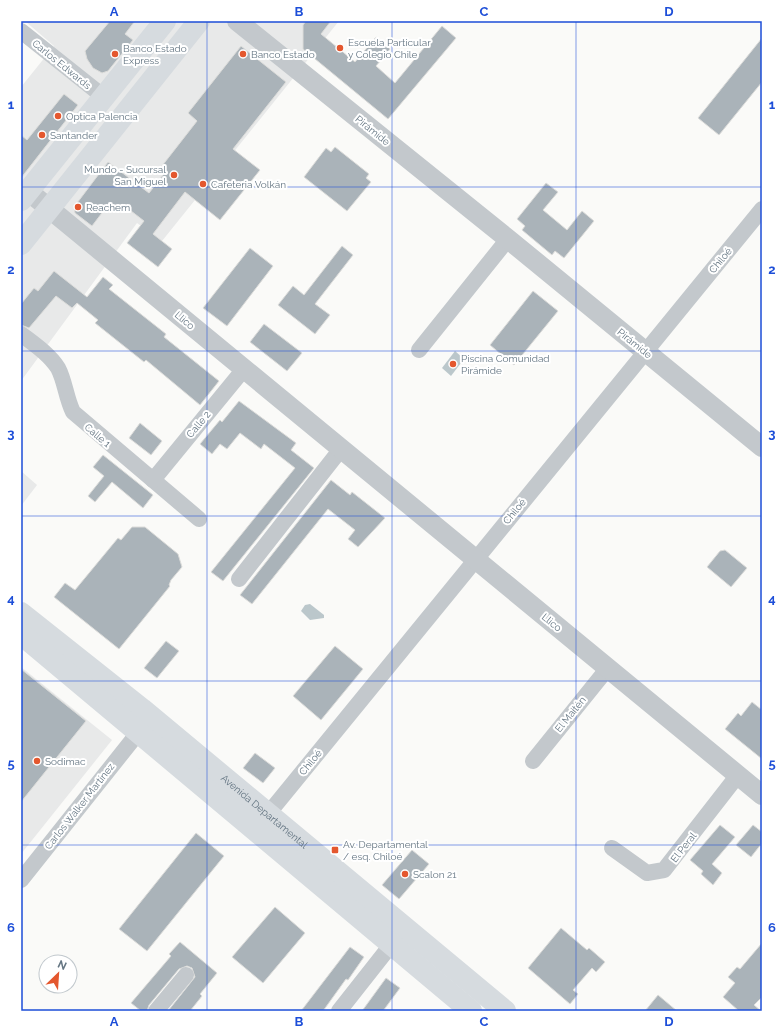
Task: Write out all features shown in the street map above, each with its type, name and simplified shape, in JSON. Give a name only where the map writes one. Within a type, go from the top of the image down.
[{"type":"main road","points":[[25,196],[165,21]]},
{"type":"main road","points":[[21,244],[199,21]]},
{"type":"main road","points":[[21,600],[90,658],[142,709]]},
{"type":"main road","name":"Avenida Departamental","points":[[21,613],[142,709],[505,1011]]},
{"type":"main road","name":"Avenida Departamental","points":[[21,634],[471,1011]]},
{"type":"main road","points":[[21,648],[66,684],[121,718]]},
{"type":"street","name":"Pirámide","points":[[237,21],[508,239],[762,447]]},
{"type":"street","name":"Carlos Edwards","points":[[21,31],[104,97]]},
{"type":"street","name":"Llico","points":[[25,196],[49,208],[762,795]]},
{"type":"street","name":"Chiloé","points":[[268,814],[762,209]]},
{"type":"street","points":[[419,350],[508,239]]},
{"type":"street","name":"Calle 1","points":[[21,334],[49,356],[58,368],[67,401],[73,412],[199,519]]},
{"type":"street","name":"Calle 2","points":[[152,480],[244,369]]},
{"type":"street","points":[[239,579],[341,449]]},
{"type":"street","name":"El Maitén","points":[[532,761],[608,668]]},
{"type":"street","name":"Carlos Walker Martínez","points":[[21,880],[138,732]]},
{"type":"street","name":"El Peral","points":[[612,848],[647,873],[664,870],[738,775]]},
{"type":"street","points":[[339,1011],[391,945]]},
{"type":"street","points":[[156,1011],[186,975]]},
{"type":"shaded area","points":[[25,21],[339,21],[162,241],[137,223],[21,381],[21,87],[54,46]]},
{"type":"shaded area","name":"Piscina Comunidad Pirámide","points":[[455,351],[464,359],[451,376],[442,368]]},
{"type":"shaded area","points":[[21,471],[37,485],[21,506]]},
{"type":"shaded area","points":[[310,604],[324,615],[324,618],[310,620],[301,611],[305,605]]},
{"type":"shaded area","points":[[21,667],[112,740],[21,854]]},
{"type":"building","points":[[110,21],[135,21],[125,34],[133,40],[108,71],[102,73],[93,68],[87,59],[85,51]]},
{"type":"building","points":[[306,21],[331,21],[321,34],[355,62],[376,37],[390,49],[376,66],[395,83],[442,26],[456,38],[388,119],[303,49],[303,25]]},
{"type":"building","points":[[762,38],[762,82],[719,135],[698,118]]},
{"type":"building","points":[[241,46],[286,82],[233,149],[260,170],[220,220],[185,192],[153,234],[172,249],[158,267],[127,243],[144,221],[122,204],[116,211],[108,205],[92,226],[75,213],[74,207],[108,162],[149,193],[163,175],[158,171],[197,121],[188,113]]},
{"type":"building","points":[[64,94],[78,105],[21,178],[21,135],[27,140]]},
{"type":"building","points":[[335,147],[369,174],[366,178],[371,182],[347,211],[304,177],[326,148],[331,152]]},
{"type":"building","points":[[546,183],[558,192],[543,210],[567,230],[582,211],[594,221],[564,258],[555,251],[552,255],[522,230],[525,226],[517,219]]},
{"type":"building","points":[[342,246],[353,255],[315,304],[330,315],[315,334],[278,305],[293,286],[304,295]]},
{"type":"building","points":[[250,248],[273,266],[227,326],[203,308]]},
{"type":"building","points":[[54,271],[87,297],[103,277],[113,285],[109,289],[166,334],[164,337],[219,381],[200,405],[146,360],[144,362],[95,323],[98,320],[77,303],[72,308],[56,296],[29,328],[21,325],[21,304],[34,288],[38,291]]},
{"type":"building","points":[[533,291],[558,311],[514,365],[490,345]]},
{"type":"building","points":[[264,324],[302,353],[287,371],[250,342]]},
{"type":"building","points":[[239,401],[296,443],[291,450],[314,468],[223,581],[211,572],[295,468],[264,444],[261,449],[240,433],[227,449],[220,444],[212,454],[200,444],[220,420],[222,422]]},
{"type":"building","points":[[140,423],[162,441],[151,455],[129,438]]},
{"type":"building","points":[[103,455],[153,495],[143,508],[112,482],[95,502],[88,496],[104,476],[93,467]]},
{"type":"building","points":[[331,480],[350,495],[352,492],[385,518],[358,547],[348,539],[355,530],[328,509],[252,604],[240,595]]},
{"type":"building","points":[[132,527],[145,527],[178,554],[182,567],[171,580],[170,586],[119,649],[54,597],[65,583],[75,590],[118,538],[121,540]]},
{"type":"building","points":[[725,550],[747,568],[731,587],[707,567],[720,551]]},
{"type":"building","points":[[166,641],[179,651],[157,678],[144,668]]},
{"type":"building","points":[[335,646],[363,669],[321,720],[293,696]]},
{"type":"building","name":"Sodimac","points":[[21,669],[86,721],[21,802]]},
{"type":"building","points":[[752,702],[762,710],[762,759],[725,729],[738,713],[741,716]]},
{"type":"building","points":[[255,753],[275,768],[263,783],[243,768]]},
{"type":"building","points":[[720,825],[735,837],[712,864],[722,873],[713,885],[701,874],[703,871],[690,860]]},
{"type":"building","points":[[753,825],[762,832],[762,843],[751,857],[736,845]]},
{"type":"building","points":[[196,833],[224,856],[147,951],[119,929]]},
{"type":"building","name":"Scalon 21","points":[[412,850],[429,864],[399,899],[382,885]]},
{"type":"building","points":[[275,907],[305,933],[263,983],[232,957]]},
{"type":"building","points":[[561,928],[587,950],[589,948],[605,962],[596,972],[592,968],[573,990],[578,994],[570,1004],[528,968]]},
{"type":"building","points":[[180,942],[217,973],[200,994],[202,996],[190,1011],[168,1011],[195,977],[192,968],[187,966],[179,969],[149,1005],[147,1011],[141,1011],[131,1003],[171,956],[169,954]]},
{"type":"building","points":[[762,943],[762,997],[754,1005],[761,1011],[739,1011],[723,997],[735,983],[728,977],[737,967],[740,969]]},
{"type":"building","points":[[350,947],[364,957],[348,980],[346,979],[323,1011],[301,1011]]},
{"type":"building","points":[[386,978],[400,988],[383,1011],[362,1011]]},
{"type":"building","points":[[658,995],[677,1011],[645,1011]]},
{"type":"place","name":"Escuela Particular y Colegio Chile","points":[[340,48]]},
{"type":"place","name":"Banco Estado Express","points":[[115,54]]},
{"type":"place","name":"Banco Estado","points":[[243,54]]},
{"type":"place","name":"Optica Palencia","points":[[58,116]]},
{"type":"place","name":"Santander","points":[[42,135]]},
{"type":"place","name":"Mundo - Sucursal San Miguel","points":[[174,175]]},
{"type":"place","name":"Cafeteria Volkán","points":[[203,184]]},
{"type":"place","name":"Reachem","points":[[78,207]]},
{"type":"place","name":"Piscina Comunidad Pirámide","points":[[453,364]]},
{"type":"place","name":"Sodimac","points":[[37,761]]},
{"type":"place","name":"Av. Departamental / esq. Chiloé","points":[[335,850]]},
{"type":"place","name":"Scalon 21","points":[[405,874]]}]
